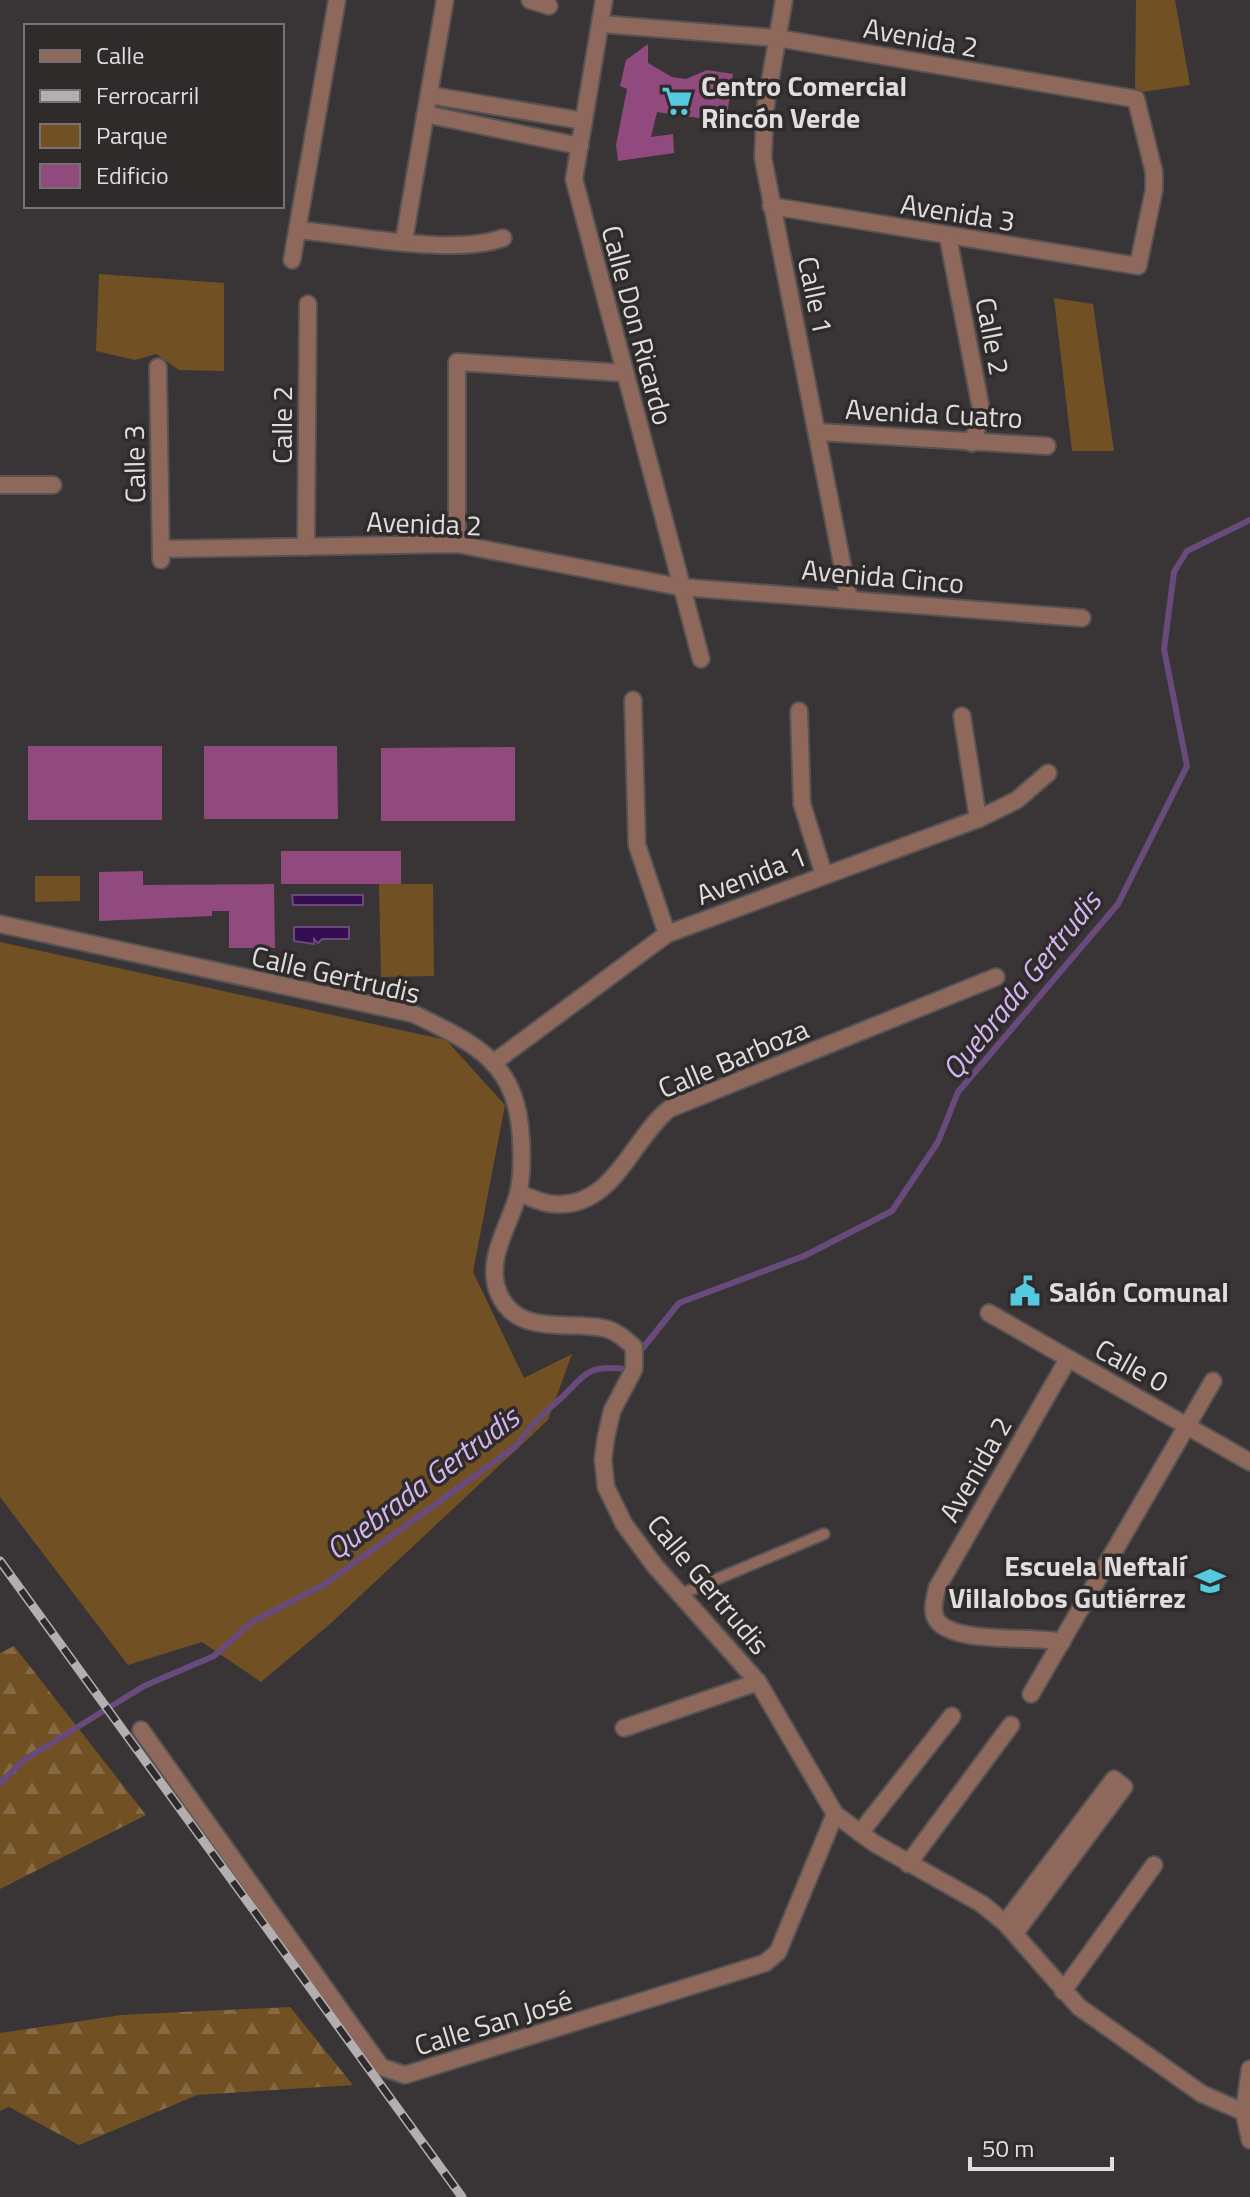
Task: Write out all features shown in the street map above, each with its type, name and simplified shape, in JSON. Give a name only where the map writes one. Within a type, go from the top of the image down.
[{"type":"street","points":[[292,260],[337,0]]},
{"type":"street","points":[[404,240],[445,0]]},
{"type":"street","points":[[530,0],[549,6]]},
{"type":"street","name":"Calle Don Ricardo","points":[[604,0],[574,179],[701,659]]},
{"type":"street","name":"Calle 1","points":[[784,0],[765,110],[763,158],[849,599]]},
{"type":"street","name":"Avenida 2","points":[[601,24],[777,38],[1136,99],[1154,172],[1154,190],[1138,266]]},
{"type":"street","points":[[429,95],[584,121]]},
{"type":"street","points":[[425,114],[580,146]]},
{"type":"street","name":"Avenida 3","points":[[771,206],[1138,266]]},
{"type":"street","points":[[298,230],[484,245],[503,238]]},
{"type":"street","name":"Calle 2","points":[[948,237],[982,414],[972,443]]},
{"type":"street","name":"Calle 2","points":[[306,547],[308,304]]},
{"type":"street","points":[[457,544],[457,362],[624,373]]},
{"type":"street","name":"Calle 3","points":[[158,367],[162,554]]},
{"type":"street","name":"Avenida Cuatro","points":[[818,432],[1047,446]]},
{"type":"street","points":[[0,485],[53,485]]},
{"type":"street","name":"Avenida 2","points":[[162,554],[457,544],[680,587]]},
{"type":"street","name":"Avenida Cinco","points":[[680,587],[1082,618]]},
{"type":"street","points":[[633,700],[637,845],[667,934]]},
{"type":"street","points":[[799,711],[802,804],[824,875]]},
{"type":"street","points":[[962,716],[978,819]]},
{"type":"street","name":"Avenida 1","points":[[493,1063],[667,934],[978,819],[1017,800],[1048,773]]},
{"type":"street","name":"Calle Gertrudis","points":[[0,924],[414,1014],[459,1036],[493,1063],[512,1086],[520,1109],[519,1193],[499,1240],[495,1262],[498,1293],[514,1314],[541,1325],[612,1331],[634,1347],[634,1369],[612,1411],[603,1459],[606,1487],[624,1524],[679,1595],[758,1682],[835,1814],[908,1864],[982,1904],[1010,1928],[1079,2007],[1202,2094],[1244,2112]]},
{"type":"street","name":"Calle Barboza","points":[[519,1193],[554,1205],[579,1202],[598,1194],[632,1154],[650,1125],[669,1109],[996,977]]},
{"type":"street","name":"Calle 0","points":[[989,1313],[1250,1462]]},
{"type":"street","name":"Avenida 2","points":[[1062,1642],[1042,1637],[975,1636],[948,1631],[936,1619],[933,1607],[937,1588],[1068,1359]]},
{"type":"street","points":[[1031,1694],[1213,1381]]},
{"type":"street","points":[[624,1728],[758,1682]]},
{"type":"street","points":[[860,1833],[952,1716]]},
{"type":"street","points":[[908,1864],[1011,1725]]},
{"type":"street","name":"Calle San José","points":[[141,1730],[381,2067],[391,2073],[405,2075],[419,2074],[765,1963],[778,1952],[835,1814]]},
{"type":"street","points":[[1114,1779],[1124,1787],[1010,1928],[1114,1779]]},
{"type":"street","points":[[1063,1991],[1154,1865]]},
{"type":"street","points":[[1250,2069],[1244,2112],[1250,2140]]},
{"type":"lane","points":[[679,1595],[824,1534]]},
{"type":"green space","points":[[1136,0],[1175,0],[1190,85],[1135,93]]},
{"type":"green space","points":[[99,274],[224,283],[224,371],[179,370],[156,354],[135,360],[96,351]]},
{"type":"green space","points":[[1054,298],[1093,304],[1114,451],[1072,451]]},
{"type":"green space","points":[[35,876],[80,876],[80,901],[35,902]]},
{"type":"green space","points":[[379,884],[433,884],[434,976],[381,977]]},
{"type":"green space","points":[[0,942],[446,1040],[505,1105],[473,1272],[524,1378],[572,1354],[548,1420],[330,1624],[261,1682],[202,1642],[128,1665],[0,1497]]},
{"type":"green space","points":[[14,1646],[146,1815],[0,1889],[0,1653]]},
{"type":"green space","points":[[290,2007],[353,2085],[197,2095],[79,2145],[9,2107],[0,2111],[0,2033],[121,2015]]},
{"type":"shaded area","points":[[292,895],[363,895],[363,905],[293,905]]},
{"type":"shaded area","points":[[294,927],[349,927],[349,939],[322,939],[318,943],[314,939],[314,944],[294,941]]},
{"type":"building","name":"Centro Comercial Rincón Verde","points":[[648,44],[648,63],[672,77],[686,79],[707,70],[733,74],[726,122],[657,112],[651,137],[673,134],[674,153],[618,161],[616,145],[627,89],[620,86],[626,60]]},
{"type":"building","points":[[28,746],[162,746],[162,820],[28,820]]},
{"type":"building","points":[[204,746],[337,746],[338,819],[204,819]]},
{"type":"building","points":[[515,747],[515,821],[381,821],[381,748]]},
{"type":"building","points":[[281,851],[401,851],[401,884],[281,884]]},
{"type":"building","points":[[143,871],[143,885],[274,884],[275,948],[229,948],[229,911],[212,911],[212,916],[99,921],[99,872]]},
{"type":"waterway","name":"Quebrada Gertrudis","points":[[638,1354],[679,1303],[804,1256],[892,1211],[938,1142],[958,1092],[1118,904],[1187,766],[1164,649],[1174,572],[1187,551],[1250,520]]},
{"type":"waterway","name":"Quebrada Gertrudis","points":[[0,1783],[24,1760],[144,1686],[214,1656],[252,1622],[325,1584],[516,1446],[536,1421],[588,1373],[602,1368],[626,1369],[631,1363]]},
{"type":"railway","points":[[0,1561],[462,2197]]},
{"type":"place","name":"Centro Comercial Rincón Verde","points":[[677,101]]},
{"type":"place","name":"Salón Comunal","points":[[1025,1291]]},
{"type":"place","name":"Escuela Neftalí Villalobos Gutiérrez","points":[[1210,1581]]}]
